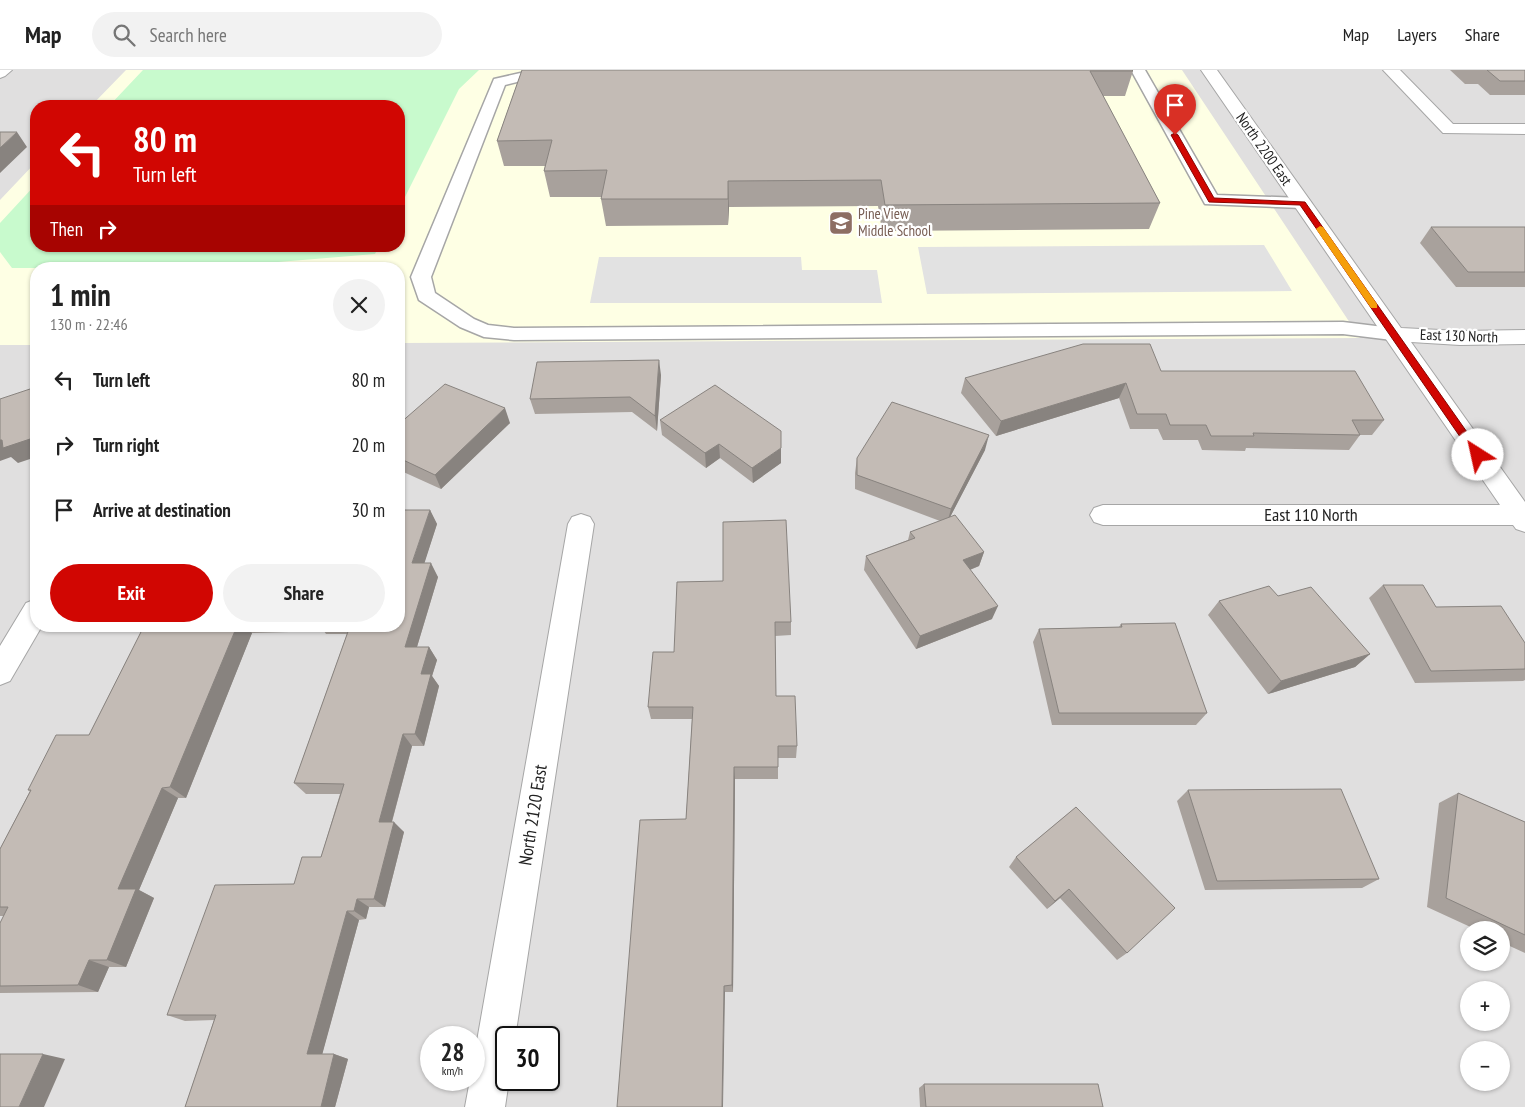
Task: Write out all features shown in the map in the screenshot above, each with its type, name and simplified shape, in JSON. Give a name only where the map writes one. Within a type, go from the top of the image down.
[{"type":"street","points":[[0,73],[4,70]]},
{"type":"street","name":"North 2200 East","points":[[1209,70],[1522,518]]},
{"type":"street","points":[[1391,70],[1449,129],[1525,129]]},
{"type":"street","name":"East 130 North","points":[[1392,334],[1460,338],[1525,338]]},
{"type":"street","name":"East 110 North","points":[[1103,515],[1522,518]]},
{"type":"street","name":"North 2120 East","points":[[485,1107],[581,524]]},
{"type":"street","points":[[0,672],[30,621]]},
{"type":"lane","points":[[565,70],[563,78],[525,76],[499,82],[421,277],[426,296],[467,323],[484,331],[514,334],[1343,328],[1392,334]]},
{"type":"lane","points":[[1138,70],[1211,200],[1302,203]]},
{"type":"shaded area","points":[[0,70],[1525,70],[1525,1107],[0,1107]]},
{"type":"shaded area","name":"Pine View Middle School","points":[[126,70],[1182,70],[1360,338],[405,343],[405,262],[30,262],[30,345],[0,345],[0,200],[30,168],[30,252],[405,252],[405,100],[97,100]]},
{"type":"shaded area","points":[[1264,245],[1292,291],[927,294],[918,247]]},
{"type":"shaded area","points":[[599,257],[801,257],[802,270],[877,270],[882,303],[590,303]]},
{"type":"green space","points":[[143,70],[479,70],[459,89],[405,197],[405,100],[115,100]]},
{"type":"green space","points":[[30,190],[30,252],[376,252],[375,254],[279,262],[30,262],[30,268],[12,268],[0,252],[0,223]]},
{"type":"building","points":[[522,70],[1132,70],[1090,71],[1160,203],[885,205],[881,180],[728,181],[728,199],[601,199],[607,170],[544,171],[552,140],[497,141]]},
{"type":"building","points":[[1487,70],[1525,70],[1525,81],[1500,81]]},
{"type":"building","points":[[0,132],[17,132],[0,148]]},
{"type":"building","points":[[1431,227],[1525,227],[1525,272],[1468,272]]},
{"type":"building","points":[[1083,344],[1150,344],[1161,371],[1355,371],[1384,420],[1352,420],[1360,435],[1253,433],[1254,436],[1211,436],[1206,425],[1170,425],[1166,414],[1137,414],[1126,383],[1001,421],[965,378]]},
{"type":"building","points":[[659,360],[655,416],[630,397],[530,399],[537,362]]},
{"type":"building","points":[[445,384],[505,408],[435,475],[405,461],[405,419]]},
{"type":"building","points":[[715,385],[781,431],[781,448],[752,468],[719,444],[705,453],[660,420]]},
{"type":"building","points":[[30,389],[30,439],[3,448],[2,440],[0,440],[0,399]]},
{"type":"building","points":[[892,402],[989,435],[951,509],[857,475],[857,458]]},
{"type":"building","points":[[405,510],[430,510],[412,563],[431,563],[405,647],[429,647],[421,674],[431,674],[415,734],[403,734],[379,822],[394,822],[374,899],[357,899],[354,911],[347,911],[307,1054],[334,1054],[321,1107],[185,1107],[216,1015],[167,1015],[215,885],[294,884],[302,857],[321,857],[344,784],[294,783],[348,632],[405,632]]},
{"type":"building","points":[[955,515],[984,552],[963,560],[998,606],[920,636],[866,556],[915,538],[910,532]]},
{"type":"building","points":[[786,520],[791,622],[775,622],[776,696],[795,696],[797,746],[778,746],[778,767],[734,767],[732,985],[724,986],[722,1107],[617,1107],[640,820],[686,819],[693,707],[648,707],[653,652],[674,652],[677,582],[723,581],[723,522]]},
{"type":"building","points":[[1383,585],[1423,585],[1436,607],[1501,606],[1525,643],[1525,669],[1431,671]]},
{"type":"building","points":[[1269,586],[1278,596],[1311,587],[1370,654],[1281,681],[1219,601]]},
{"type":"building","points":[[1175,623],[1207,713],[1059,713],[1039,629],[1122,627],[1121,624]]},
{"type":"building","points":[[141,632],[235,632],[170,787],[162,788],[118,889],[136,889],[107,960],[89,960],[78,985],[0,986],[0,923],[8,907],[0,907],[0,849],[31,790],[28,790],[56,735],[89,735]]},
{"type":"building","points":[[1341,789],[1379,879],[1217,881],[1188,790]]},
{"type":"building","points":[[1458,793],[1525,822],[1525,935],[1510,928],[1510,921],[1495,921],[1446,898]]},
{"type":"building","points":[[1076,807],[1175,908],[1127,953],[1069,889],[1055,901],[1016,857]]},
{"type":"building","points":[[0,1054],[43,1054],[19,1107],[0,1107]]},
{"type":"building","points":[[924,1084],[1098,1084],[1103,1107],[926,1107]]},
{"type":"slow traffic","points":[[1320,229],[1374,306]]},
{"type":"place","name":"Pine View Middle School","points":[[841,223]]},
{"type":"route","points":[[1175,135],[1211,200],[1302,203],[1478,455]]}]
